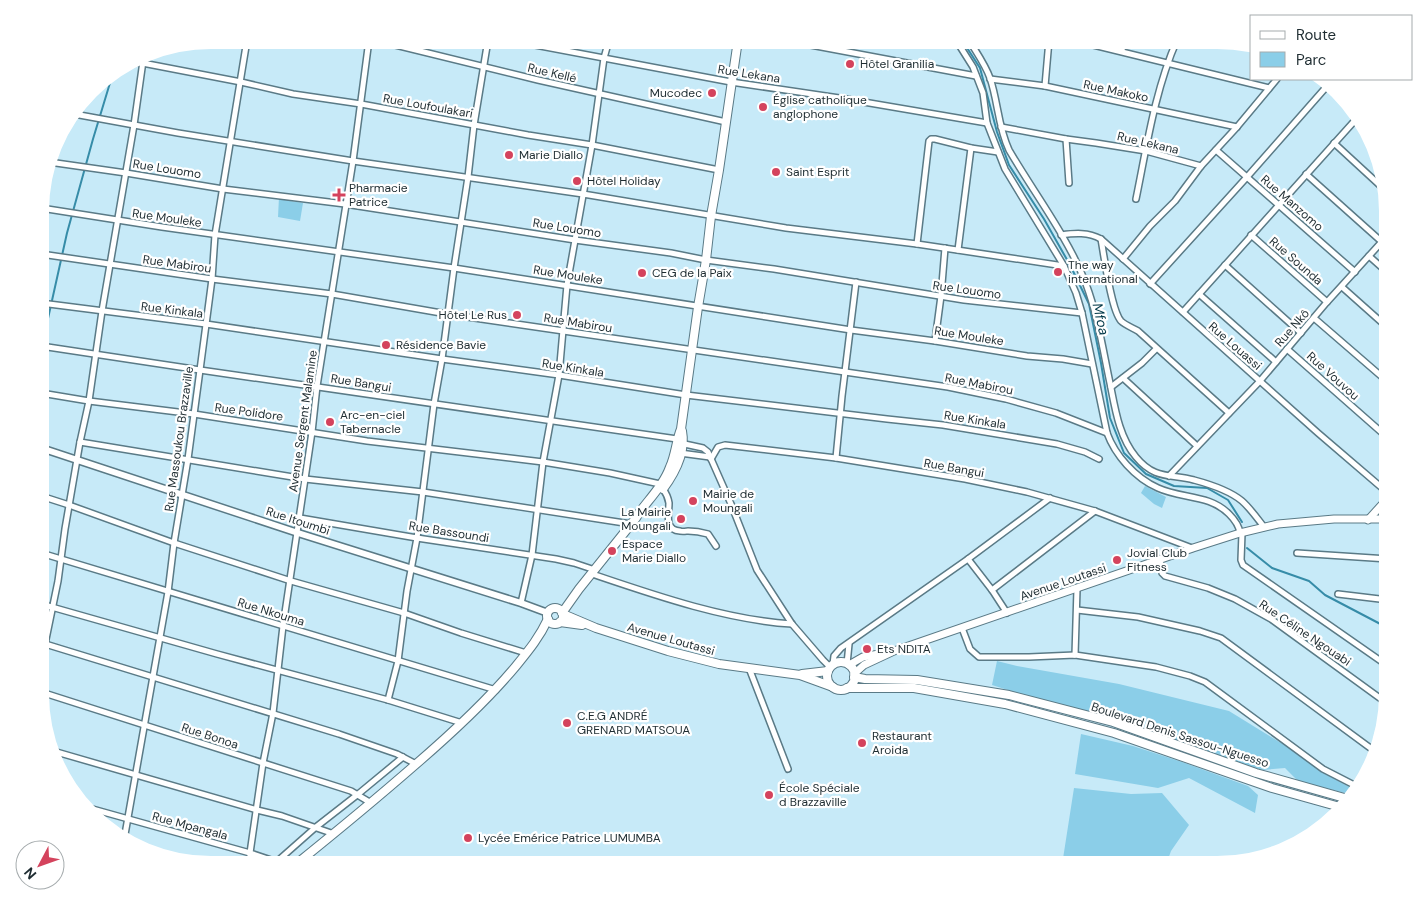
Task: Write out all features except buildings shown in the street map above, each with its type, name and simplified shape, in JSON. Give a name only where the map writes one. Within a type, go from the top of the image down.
[{"type":"main road","points":[[306,856],[416,764],[496,690],[539,637],[560,618],[578,590],[634,521],[642,515],[676,469],[736,49]]},
{"type":"main road","points":[[1368,520],[1379,508]]},
{"type":"main road","name":"Avenue Loutassi","points":[[854,675],[864,665],[894,651],[1241,533],[1288,522],[1379,519]]},
{"type":"main road","points":[[539,637],[550,610],[578,590]]},
{"type":"main road","points":[[555,608],[558,608],[560,618]]},
{"type":"main road","points":[[548,616],[552,623],[560,618]]},
{"type":"main road","name":"Avenue Loutassi","points":[[560,618],[668,652],[712,662],[800,675],[832,687]]},
{"type":"main road","name":"Avenue Loutassi","points":[[848,664],[863,657],[894,651]]},
{"type":"main road","points":[[840,662],[848,664],[854,675],[851,685],[840,690],[832,687],[827,680],[830,667],[840,662]]},
{"type":"main road","name":"Avenue Loutassi","points":[[800,675],[830,667]]},
{"type":"main road","name":"Boulevard Denis Sassou-Nguesso","points":[[854,675],[865,679],[917,680],[1009,695],[1113,722],[1256,773],[1341,798]]},
{"type":"main road","name":"Boulevard Denis Sassou-Nguesso","points":[[847,688],[914,688],[1005,704],[1114,732],[1272,788],[1335,805]]},
{"type":"main road","points":[[1272,788],[1276,779]]},
{"type":"street","name":"Rue Massoukou Brazzaville","points":[[126,832],[146,726],[168,592],[212,280],[215,235],[246,49]]},
{"type":"street","name":"Avenue Sergent Malamine","points":[[250,853],[263,763],[273,713],[283,626],[298,533],[317,386],[353,161],[368,49]]},
{"type":"street","name":"Rue Kellé","points":[[411,49],[726,122]]},
{"type":"street","points":[[388,700],[398,661],[417,538],[434,404],[486,49]]},
{"type":"street","name":"Rue Lekana","points":[[556,49],[731,82],[987,123]]},
{"type":"street","points":[[521,603],[532,555],[543,462],[559,375],[567,285],[592,145],[606,49]]},
{"type":"street","points":[[832,49],[976,76]]},
{"type":"street","points":[[962,49],[973,67],[983,93],[987,123],[998,152],[1013,181],[1064,266],[1076,293],[1082,313],[1107,433],[1123,461],[1150,484],[1167,492],[1213,502],[1225,510],[1239,527],[1241,533],[1241,560],[1244,564],[1379,660]]},
{"type":"street","points":[[975,49],[990,79],[1008,150],[1061,235],[1086,284],[1094,310],[1115,409],[1130,448],[1136,457],[1150,470],[1158,474],[1211,485],[1241,500],[1264,527]]},
{"type":"street","points":[[1045,86],[1048,49]]},
{"type":"street","points":[[1112,49],[1270,88]]},
{"type":"street","points":[[1136,199],[1154,109],[1168,62],[1174,49]]},
{"type":"street","name":"Rue Loufoulakari","points":[[143,63],[293,94],[592,145],[720,170]]},
{"type":"street","points":[[49,621],[80,442],[89,401],[102,311],[134,125],[142,64]]},
{"type":"street","name":"Rue Makoko","points":[[990,79],[1045,86],[1237,127]]},
{"type":"street","points":[[1123,259],[1150,226],[1175,201],[1201,166],[1276,80]]},
{"type":"street","points":[[1150,284],[1324,89]]},
{"type":"street","points":[[80,115],[353,161],[583,194],[786,228],[917,244],[1064,266]]},
{"type":"street","points":[[1183,312],[1353,122]]},
{"type":"street","name":"Rue Lekana","points":[[1001,127],[1146,151],[1201,166]]},
{"type":"street","points":[[917,244],[929,141],[933,139],[998,152]]},
{"type":"street","points":[[1066,139],[1069,183]]},
{"type":"street","points":[[1334,143],[1376,182]]},
{"type":"street","points":[[958,250],[971,148]]},
{"type":"street","name":"Rue Manzomo","points":[[1216,150],[1355,272]]},
{"type":"street","name":"Rue Louomo","points":[[56,163],[223,189],[345,204],[941,296],[1011,306],[1082,313]]},
{"type":"street","points":[[1306,174],[1379,239]]},
{"type":"street","name":"Rue Mouleke","points":[[49,209],[567,285],[851,330],[1092,364]]},
{"type":"street","name":"Rue Louassi","points":[[1061,235],[1084,233],[1101,239],[1379,485]]},
{"type":"street","name":"Rue Sounda","points":[[1251,235],[1327,302]]},
{"type":"street","points":[[1101,239],[1115,309],[1121,321],[1138,331],[1229,413]]},
{"type":"street","name":"Rue Nkô","points":[[1169,476],[1260,381],[1327,302],[1379,245]]},
{"type":"street","points":[[935,341],[945,248]]},
{"type":"street","name":"Rue Mabirou","points":[[49,255],[212,280],[332,294],[447,314],[948,387],[1006,399],[1056,413],[1107,433]]},
{"type":"street","points":[[1369,256],[1379,265]]},
{"type":"street","points":[[1225,265],[1301,333]]},
{"type":"street","points":[[836,458],[856,282]]},
{"type":"street","points":[[1342,287],[1379,320]]},
{"type":"street","points":[[1199,294],[1276,362]]},
{"type":"street","name":"Rue Kinkala","points":[[49,304],[206,324],[686,395],[943,425],[1056,444],[1085,452],[1099,459]]},
{"type":"street","points":[[1314,318],[1379,374]]},
{"type":"street","name":"Rue Bangui","points":[[49,347],[550,420],[679,441],[702,448],[708,452],[710,458]]},
{"type":"street","points":[[1111,387],[1156,349]]},
{"type":"street","name":"Rue Vouvou","points":[[1287,349],[1379,430]]},
{"type":"street","points":[[1123,378],[1197,446]]},
{"type":"street","name":"Rue Polidore","points":[[49,394],[194,414],[367,441],[543,462],[610,473],[662,486]]},
{"type":"street","points":[[80,442],[305,479],[423,492],[537,511],[634,521]]},
{"type":"street","name":"Rue Bangui","points":[[710,458],[718,447],[725,445],[836,458],[965,480],[1050,498],[1095,511],[1193,548]]},
{"type":"street","name":"Rue Itoumbi","points":[[49,451],[298,533],[521,603],[548,616]]},
{"type":"street","points":[[678,453],[710,458],[731,504],[757,570],[792,624],[830,667],[834,656],[841,648],[968,559],[1050,498]]},
{"type":"street","points":[[662,486],[668,496],[670,526],[681,532],[708,534],[716,546]]},
{"type":"street","points":[[49,499],[174,543],[404,613],[461,634],[526,653]]},
{"type":"street","points":[[992,590],[1095,511]]},
{"type":"street","name":"Rue Bassoundi","points":[[300,518],[574,562],[593,572],[696,606],[762,621],[792,624]]},
{"type":"street","points":[[1297,553],[1379,558]]},
{"type":"street","name":"Rue Nkouma","points":[[49,555],[496,690]]},
{"type":"street","points":[[968,559],[1007,613]]},
{"type":"street","name":"Rue Céline Ngouabi","points":[[1160,560],[1162,573],[1165,576],[1208,588],[1235,599],[1271,618],[1379,697]]},
{"type":"street","points":[[1074,655],[1078,589]]},
{"type":"street","points":[[1338,594],[1379,599]]},
{"type":"street","points":[[49,606],[388,700],[462,723]]},
{"type":"street","points":[[1077,610],[1138,616],[1221,638],[1371,748]]},
{"type":"street","points":[[962,628],[970,649],[979,657],[1074,655],[1156,667],[1190,676],[1205,682],[1323,769],[1352,784]]},
{"type":"street","points":[[848,644],[848,664]]},
{"type":"street","points":[[49,645],[339,734],[397,754],[416,764]]},
{"type":"street","points":[[749,668],[788,769]]},
{"type":"street","name":"Rue Bonoa","points":[[49,695],[351,792],[371,803]]},
{"type":"street","points":[[59,753],[282,816],[334,834]]},
{"type":"street","points":[[283,856],[403,757]]},
{"type":"street","name":"Rue Mpangala","points":[[98,810],[258,856]]},
{"type":"green space","points":[[279,197],[290,198],[290,201],[303,203],[300,221],[278,217]]},
{"type":"green space","points":[[1145,486],[1166,497],[1162,508],[1141,493]]},
{"type":"green space","points":[[997,661],[1119,684],[1229,711],[1286,746],[1325,774],[1350,787],[1345,793],[1298,781],[1285,768],[1263,770],[992,685]]},
{"type":"green space","points":[[1081,734],[1133,746],[1248,786],[1258,795],[1255,813],[1189,778],[1158,788],[1075,774]]},
{"type":"green space","points":[[1074,788],[1131,794],[1162,793],[1189,825],[1169,856],[1063,856]]},
{"type":"waterway","name":"Mfoa","points":[[968,49],[980,68],[997,132],[1009,165],[1044,219],[1089,304],[1110,418],[1124,453],[1146,474],[1174,486],[1207,488],[1228,500],[1242,522]]},
{"type":"waterway","points":[[49,314],[67,233],[109,85]]},
{"type":"waterway","name":"Mfoa","points":[[1247,548],[1272,568],[1309,581],[1325,595],[1379,623]]},
{"type":"place","name":"Hôtel Granilia","points":[[850,64]]},
{"type":"place","name":"Mucodec","points":[[712,93]]},
{"type":"place","name":"Église catholique anglophone","points":[[763,107]]},
{"type":"place","name":"Marie Diallo","points":[[509,155]]},
{"type":"place","name":"Saint Esprit","points":[[776,172]]},
{"type":"place","name":"Hôtel Holiday","points":[[577,181]]},
{"type":"place","name":"Pharmacie Patrice","points":[[339,195]]},
{"type":"place","name":"The way international","points":[[1058,272]]},
{"type":"place","name":"CEG de la Paix","points":[[642,273]]},
{"type":"place","name":"Hôtel Le Rus","points":[[517,315]]},
{"type":"place","name":"Résidence Bavie","points":[[386,345]]},
{"type":"place","name":"Arc-en-ciel Tabernacle","points":[[330,422]]},
{"type":"place","name":"Mairie de Moungali","points":[[693,501]]},
{"type":"place","name":"La Mairie Moungali","points":[[681,519]]},
{"type":"place","name":"Espace Marie Diallo","points":[[612,551]]},
{"type":"place","name":"Jovial Club Fitness","points":[[1117,560]]},
{"type":"place","name":"Ets NDITA","points":[[867,649]]},
{"type":"place","name":"C.E.G ANDRÉ GRENARD MATSOUA","points":[[567,723]]},
{"type":"place","name":"Restaurant Aroida","points":[[862,743]]},
{"type":"place","name":"École Spéciale d Brazzaville","points":[[769,795]]},
{"type":"place","name":"Lycée Emérice Patrice LUMUMBA","points":[[468,838]]}]
